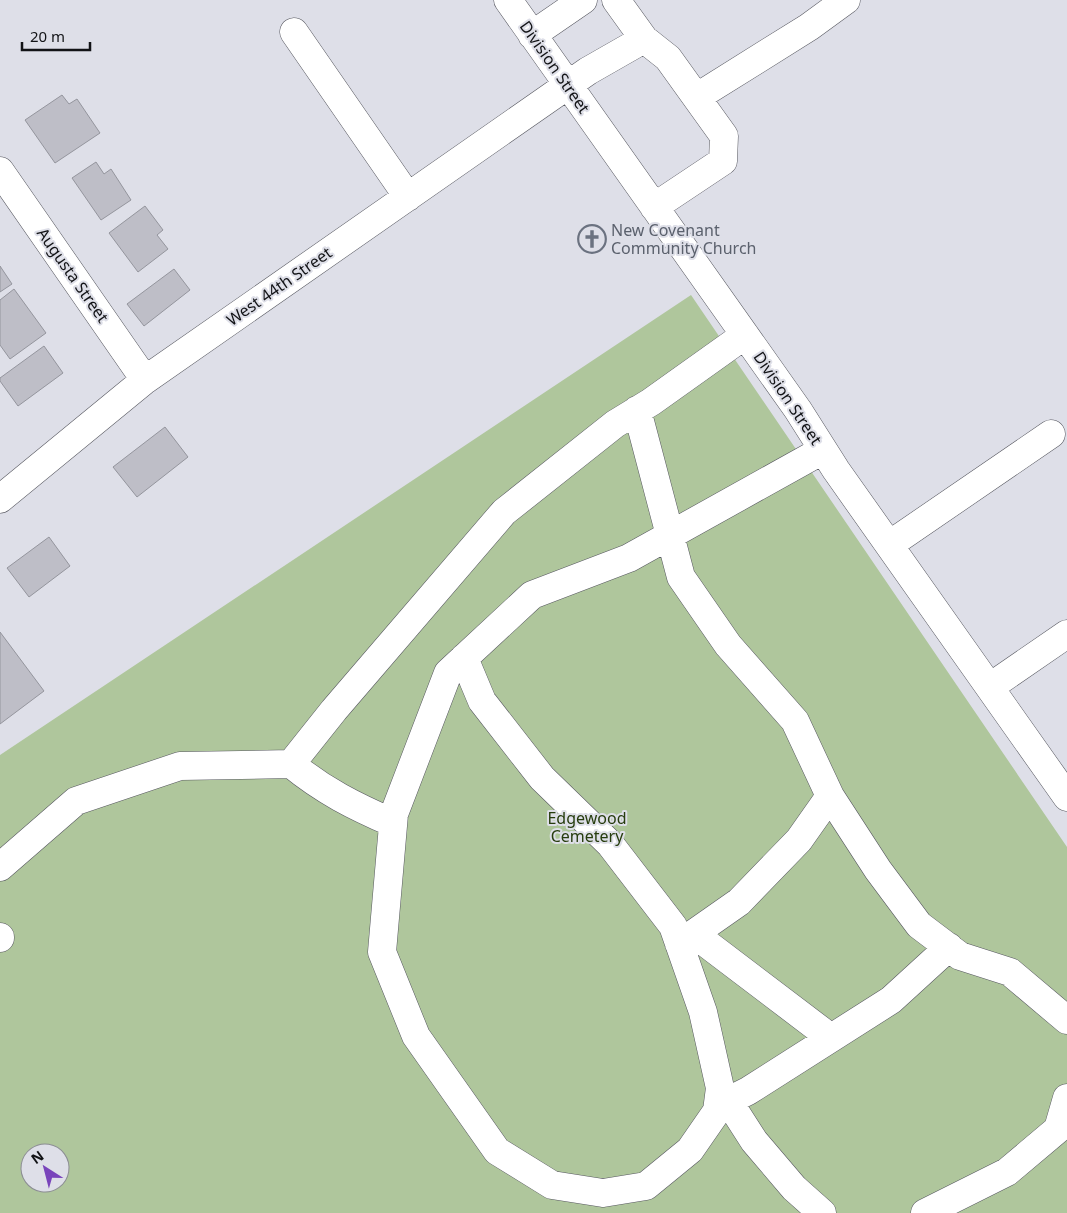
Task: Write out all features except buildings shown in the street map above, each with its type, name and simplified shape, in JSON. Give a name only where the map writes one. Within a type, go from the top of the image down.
[{"type":"street","name":"Division Street","points":[[508,0],[745,334],[889,545],[1067,797]]},
{"type":"street","points":[[532,34],[583,0]]},
{"type":"street","points":[[616,0],[644,39],[668,58],[724,136],[723,161],[654,207]]},
{"type":"street","points":[[697,97],[809,27],[846,0]]},
{"type":"street","points":[[294,32],[408,197]]},
{"type":"street","name":"West 44th Street","points":[[0,499],[145,380],[588,71],[644,39]]},
{"type":"street","name":"Augusta Street","points":[[0,171],[145,380]]},
{"type":"street","points":[[644,434],[745,334]]},
{"type":"street","points":[[291,764],[334,710],[504,512],[615,424],[644,434]]},
{"type":"street","points":[[644,434],[668,536],[681,577],[728,645],[795,721],[830,796],[878,870],[920,925],[960,956],[1010,972],[1067,1020]]},
{"type":"street","points":[[889,545],[1051,434]]},
{"type":"street","points":[[724,1095],[717,1111],[690,1150],[646,1186],[603,1194],[552,1185],[497,1152],[416,1036],[382,952],[394,814],[448,673],[532,595],[629,558],[823,450]]},
{"type":"street","points":[[990,687],[1067,634]]},
{"type":"street","points":[[464,658],[482,701],[542,778],[610,844],[673,926],[686,939],[831,1038]]},
{"type":"street","points":[[0,867],[76,801],[180,766],[291,764],[316,785],[341,800],[393,823]]},
{"type":"street","points":[[686,939],[738,902],[799,840],[830,796]]},
{"type":"street","points":[[686,939],[724,1095],[754,1141],[794,1188],[822,1213]]},
{"type":"street","points":[[724,1095],[748,1091],[891,1000],[949,947]]},
{"type":"street","points":[[925,1213],[1007,1172],[1063,1129],[1067,1098]]},
{"type":"green space","name":"Edgewood Cemetery","points":[[691,295],[1067,847],[1067,1213],[0,1213],[0,755]]},
{"type":"place","name":"New Covenant Community Church","points":[[592,239]]}]
